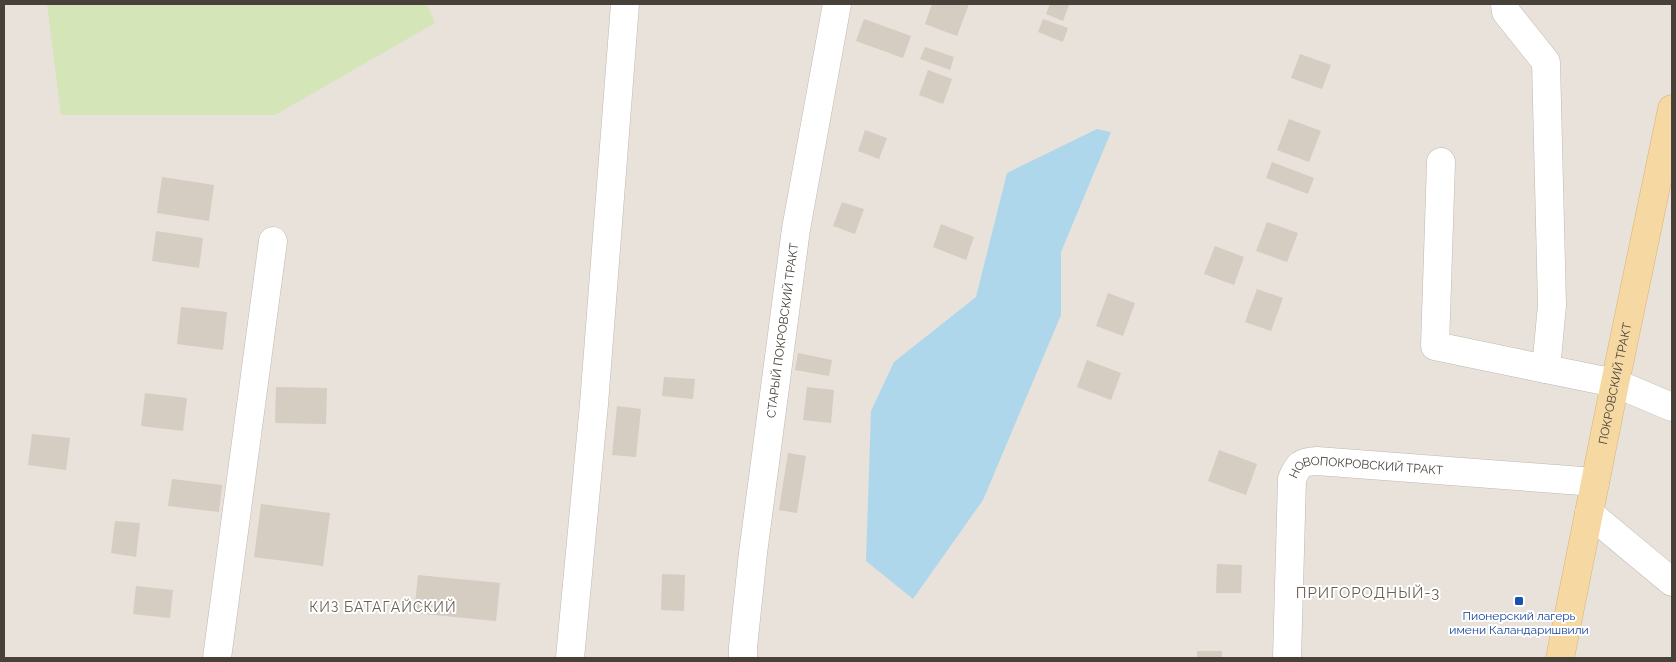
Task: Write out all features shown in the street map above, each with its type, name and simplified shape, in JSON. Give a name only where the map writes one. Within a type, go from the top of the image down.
[{"type":"main road","name":"ПОКРОВСКИЙ ТРАКТ","points":[[1560,658],[1672,109]]},
{"type":"street","points":[[570,658],[594,404],[625,4]]},
{"type":"street","name":"СТАРЫЙ ПОКРОВСКИЙ ТРАКТ","points":[[743,658],[753,552],[796,229],[837,4]]},
{"type":"street","points":[[1505,4],[1506,12],[1546,62],[1552,304],[1546,368]]},
{"type":"street","points":[[1441,162],[1435,346],[1615,382],[1672,407]]},
{"type":"street","points":[[217,658],[273,241]]},
{"type":"street","name":"НОВОПОКРОВСКИЙ ТРАКТ","points":[[1287,658],[1292,479],[1298,467],[1305,462],[1317,461],[1595,482]]},
{"type":"street","points":[[1589,513],[1672,582]]},
{"type":"shaded area","points":[[4,4],[1672,4],[1672,658],[4,658]]},
{"type":"green space","points":[[47,4],[427,4],[435,23],[275,115],[61,115]]},
{"type":"water","points":[[1097,129],[1111,132],[1061,252],[1061,315],[983,500],[913,599],[866,561],[871,411],[894,362],[976,297],[1007,173]]},
{"type":"building","points":[[932,4],[969,4],[957,36],[925,24]]},
{"type":"building","points":[[1050,4],[1069,5],[1063,21],[1046,14]]},
{"type":"building","points":[[864,19],[911,36],[903,58],[856,41]]},
{"type":"building","points":[[1043,19],[1068,28],[1063,42],[1038,32]]},
{"type":"building","points":[[925,47],[954,57],[950,70],[920,59]]},
{"type":"building","points":[[1300,54],[1331,65],[1322,89],[1291,78]]},
{"type":"building","points":[[928,70],[952,79],[943,104],[919,95]]},
{"type":"building","points":[[1289,119],[1321,131],[1309,162],[1277,150]]},
{"type":"building","points":[[865,130],[887,138],[879,159],[858,151]]},
{"type":"building","points":[[1272,162],[1314,178],[1308,194],[1266,178]]},
{"type":"building","points":[[162,177],[214,185],[209,221],[157,213]]},
{"type":"building","points":[[842,202],[864,209],[855,234],[833,226]]},
{"type":"building","points":[[1267,222],[1298,233],[1287,262],[1256,251]]},
{"type":"building","points":[[941,224],[974,237],[966,260],[933,247]]},
{"type":"building","points":[[156,231],[203,238],[199,268],[152,261]]},
{"type":"building","points":[[1215,246],[1244,257],[1234,285],[1204,274]]},
{"type":"building","points":[[1257,289],[1283,298],[1271,331],[1245,322]]},
{"type":"building","points":[[1108,293],[1135,303],[1123,336],[1096,326]]},
{"type":"building","points":[[181,307],[227,312],[223,350],[177,344]]},
{"type":"building","points":[[798,353],[832,360],[829,376],[795,370]]},
{"type":"building","points":[[1087,360],[1121,373],[1111,400],[1077,387]]},
{"type":"building","points":[[664,377],[695,379],[693,399],[662,396]]},
{"type":"building","points":[[276,387],[327,388],[326,424],[275,423]]},
{"type":"building","points":[[807,387],[834,390],[831,423],[803,420]]},
{"type":"building","points":[[145,393],[187,398],[183,431],[141,426]]},
{"type":"building","points":[[617,406],[641,409],[636,457],[612,455]]},
{"type":"building","points":[[32,434],[70,438],[66,470],[28,465]]},
{"type":"building","points":[[1219,450],[1257,464],[1246,495],[1208,481]]},
{"type":"building","points":[[788,453],[806,456],[797,513],[779,510]]},
{"type":"building","points":[[172,479],[222,485],[219,512],[168,506]]},
{"type":"building","points":[[261,504],[330,513],[323,566],[254,557]]},
{"type":"building","points":[[115,521],[140,523],[136,557],[111,553]]},
{"type":"building","points":[[1217,564],[1242,565],[1241,593],[1216,593]]},
{"type":"building","points":[[662,574],[685,575],[684,611],[661,610]]},
{"type":"building","points":[[418,575],[500,583],[496,621],[414,613]]},
{"type":"building","points":[[136,586],[173,590],[170,618],[133,614]]},
{"type":"building","points":[[1197,651],[1222,651],[1222,658],[1197,658]]},
{"type":"place","name":"Пионерский лагерь имени Каландаришвили","points":[[1519,601]]},
{"type":"district","name":"ПРИГОРОДНЫЙ-3","points":[[1368,593]]},
{"type":"district","name":"КИЗ БАТАГАЙСКИЙ","points":[[383,607]]}]
